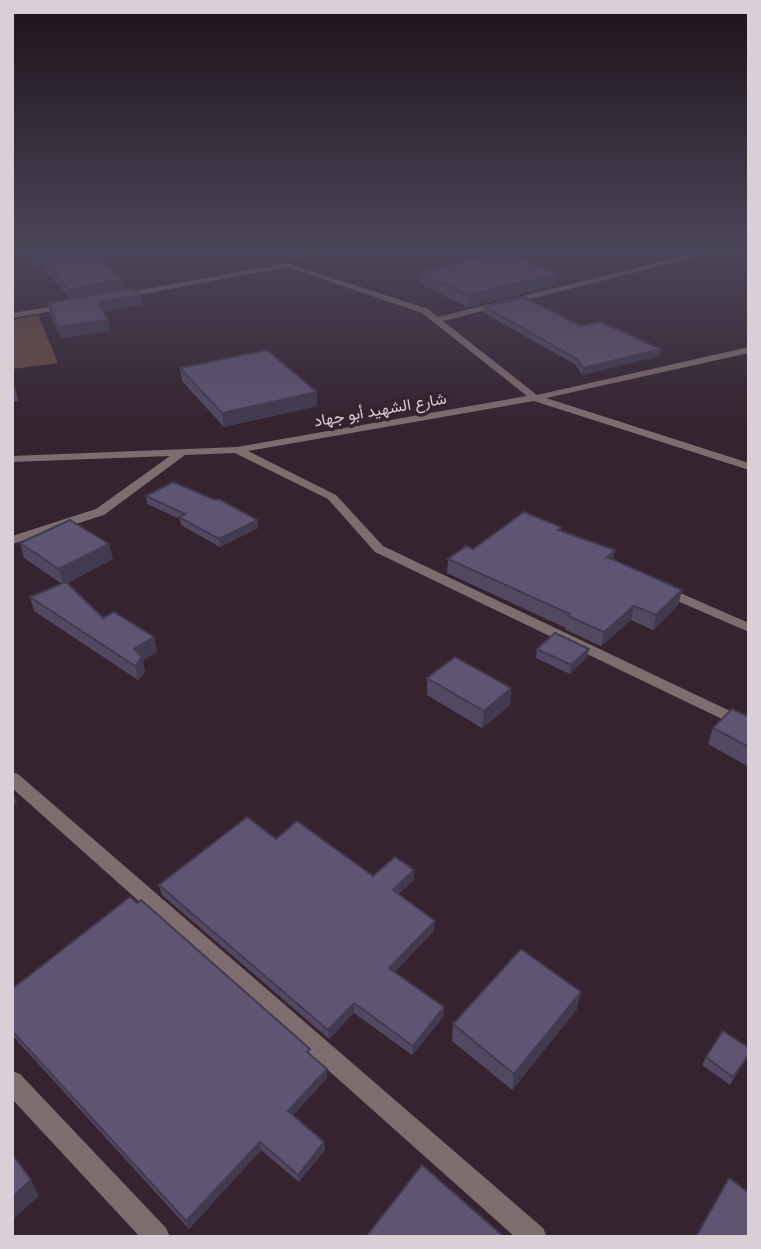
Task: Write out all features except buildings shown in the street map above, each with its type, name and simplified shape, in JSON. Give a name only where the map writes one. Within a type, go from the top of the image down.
[{"type":"street","points":[[12,316],[69,305]]},
{"type":"street","points":[[408,305],[425,311],[438,320],[535,398],[749,467]]},
{"type":"street","points":[[438,320],[496,305]]},
{"type":"street","name":"شارع الشهيد أبو جهاد","points":[[12,459],[237,450],[535,398],[749,349]]},
{"type":"street","points":[[237,450],[332,497],[379,549],[749,727]]},
{"type":"street","points":[[12,540],[100,512],[182,452]]},
{"type":"street","points":[[649,584],[749,628]]},
{"type":"street","points":[[12,778],[534,1237]]},
{"type":"street","points":[[12,1082],[156,1237]]},
{"type":"shaded area","points":[[38,315],[58,363],[12,369],[12,320]]}]
